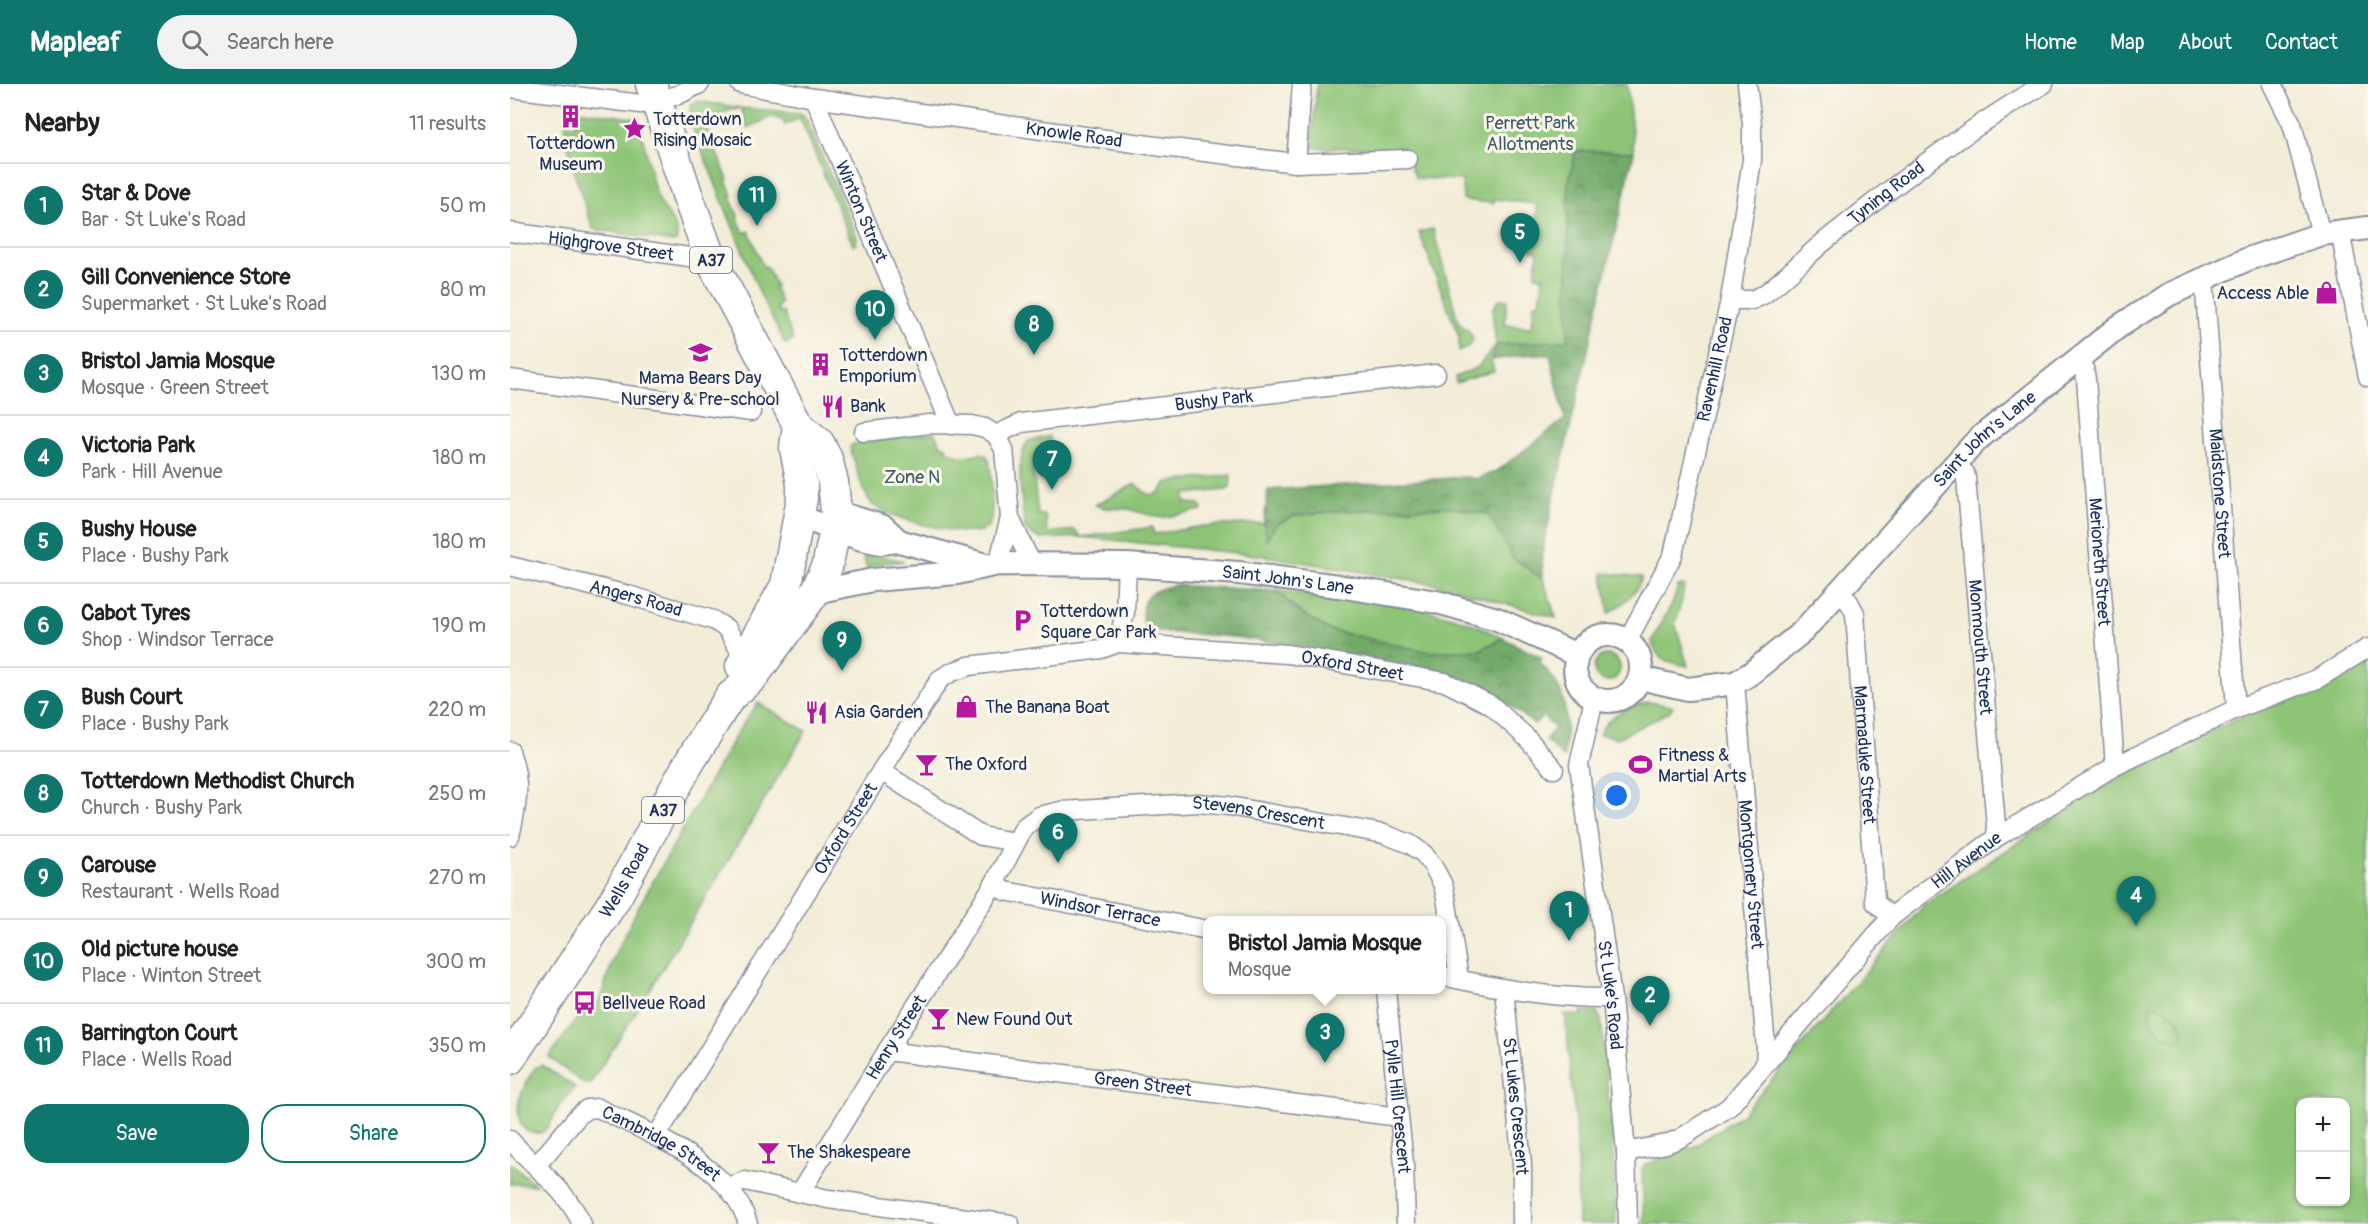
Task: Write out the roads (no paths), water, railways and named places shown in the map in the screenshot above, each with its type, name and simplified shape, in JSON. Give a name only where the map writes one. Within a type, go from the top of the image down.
[{"type":"highway","name":"Wells Road","points":[[654,93],[711,260],[798,425],[795,448],[802,484],[822,520],[827,567],[815,592],[752,678],[730,697]]},
{"type":"highway","name":"Wells Road","points":[[510,1059],[615,899],[686,768],[730,697],[739,669],[786,585],[797,573],[822,520]]},
{"type":"street","points":[[510,88],[641,104],[654,93],[678,95],[700,84]]},
{"type":"street","name":"Knowle Road","points":[[740,84],[814,98],[1163,147],[1296,163],[1408,159]]},
{"type":"street","points":[[1296,163],[1302,84]]},
{"type":"street","name":"Ravenhill Road","points":[[1627,641],[1672,555],[1730,300],[1752,160],[1752,124],[1748,84]]},
{"type":"street","name":"Tyning Road","points":[[1730,300],[1752,300],[1763,295],[1823,243],[1890,190],[1983,121],[2044,84]]},
{"type":"street","points":[[2272,84],[2292,124],[2330,232],[2368,377]]},
{"type":"street","name":"Winton Street","points":[[814,98],[951,425]]},
{"type":"street","name":"Saint John's Lane","points":[[1640,678],[1689,689],[1735,683],[1750,674],[1802,632],[1955,463],[2003,417],[2134,316],[2168,295],[2248,259],[2330,232],[2368,228]]},
{"type":"street","name":"Highgrove Street","points":[[510,232],[711,260]]},
{"type":"street","name":"Maidstone Street","points":[[2204,278],[2236,709]]},
{"type":"street","name":"Merioneth Street","points":[[2077,359],[2084,369],[2086,379],[2115,766]]},
{"type":"street","name":"Bushy Park","points":[[996,435],[1021,423],[1436,374]]},
{"type":"street","points":[[510,379],[751,412]]},
{"type":"street","points":[[864,432],[930,424],[985,428],[996,435],[1004,449],[1010,518],[1032,565]]},
{"type":"street","name":"Monmouth Street","points":[[1955,463],[1965,473],[1966,478],[1997,837]]},
{"type":"street","points":[[993,565],[1010,518]]},
{"type":"street","name":"Saint John's Lane","points":[[822,520],[880,543],[899,541],[993,565]]},
{"type":"street","name":"Saint John's Lane","points":[[815,592],[873,580],[957,573],[993,565],[1127,565],[1239,573],[1437,602],[1497,619],[1577,655]]},
{"type":"street","points":[[1118,643],[1125,612],[1127,565]]},
{"type":"street","name":"Angers Road","points":[[510,566],[713,620],[727,629],[745,658]]},
{"type":"street","name":"Marmaduke Street","points":[[1839,592],[1850,602],[1855,613],[1875,902],[1891,917]]},
{"type":"street","points":[[1608,635],[1627,641],[1638,654],[1641,665],[1640,678],[1635,688],[1624,698],[1613,701],[1594,699],[1584,692],[1576,679],[1574,667],[1577,655],[1584,645],[1597,637],[1608,635]]},
{"type":"street","name":"Oxford Street","points":[[656,1137],[933,689],[940,679],[952,672],[969,666],[1014,659],[1101,650],[1118,643],[1288,654],[1444,682],[1491,705],[1527,738],[1554,769]]},
{"type":"street","name":"Hill Avenue","points":[[1626,1152],[1666,1144],[1692,1132],[1729,1107],[1891,917],[1997,837],[2115,766],[2236,709],[2317,680],[2368,648]]},
{"type":"street","name":"Montgomery Street","points":[[1735,683],[1766,1048],[1765,1065]]},
{"type":"street","name":"St Luke's Road","points":[[1594,699],[1578,765],[1612,998],[1626,1152],[1628,1224]]},
{"type":"street","points":[[510,752],[517,772],[517,806],[510,836]]},
{"type":"street","points":[[881,771],[981,836],[1015,842]]},
{"type":"street","name":"Stevens Crescent","points":[[994,884],[1024,827],[1039,816],[1061,811],[1198,802],[1384,834],[1410,844],[1424,854],[1443,885],[1456,950],[1450,978]]},
{"type":"street","name":"Windsor Terrace","points":[[994,884],[1005,891],[1203,929]]},
{"type":"street","name":"Henry Street","points":[[800,1194],[887,1051],[994,884]]},
{"type":"street","points":[[1450,978],[1556,996],[1612,998]]},
{"type":"street","name":"St Lukes Crescent","points":[[1507,989],[1504,999],[1522,1164],[1522,1224]]},
{"type":"street","name":"Pylle Hill Crescent","points":[[1386,994],[1404,1164],[1406,1224]]},
{"type":"street","name":"Green Street","points":[[887,1051],[1399,1116]]},
{"type":"street","name":"Cambridge Street","points":[[537,1165],[578,1116],[587,1109],[598,1108],[656,1137],[713,1173],[729,1187],[739,1201],[748,1224]]},
{"type":"street","points":[[510,1141],[537,1165],[563,1194],[582,1224]]},
{"type":"street","points":[[729,1187],[745,1181],[800,1194],[1010,1224]]},
{"type":"place","name":"Totterdown Museum","points":[[571,117]]},
{"type":"place","name":"Totterdown Rising Mosaic","points":[[635,129]]},
{"type":"place","name":"Barrington Court","points":[[757,226]]},
{"type":"place","name":"Bushy House","points":[[1520,263]]},
{"type":"place","name":"Access Able","points":[[2327,293]]},
{"type":"place","name":"Old picture house","points":[[875,340]]},
{"type":"place","name":"Mama Bears Day Nursery & Pre-school","points":[[700,352]]},
{"type":"place","name":"Totterdown Methodist Church","points":[[1034,355]]},
{"type":"place","name":"Totterdown Emporium","points":[[821,365]]},
{"type":"place","name":"Bank","points":[[832,406]]},
{"type":"place","name":"Bush Court","points":[[1052,490]]},
{"type":"place","name":"Totterdown Square Car Park","points":[[1022,621]]},
{"type":"place","name":"Carouse","points":[[842,671]]},
{"type":"place","name":"The Banana Boat","points":[[967,707]]},
{"type":"place","name":"Asia Garden","points":[[816,712]]},
{"type":"place","name":"The Oxford","points":[[927,764]]},
{"type":"place","name":"Fitness & Martial Arts","points":[[1640,765]]},
{"type":"place","name":"Cabot Tyres","points":[[1058,863]]},
{"type":"place","name":"Victoria Park","points":[[2136,926]]},
{"type":"place","name":"Star & Dove","points":[[1569,941]]},
{"type":"place","name":"Bellveue Road","points":[[584,1003]]},
{"type":"place","name":"New Found Out","points":[[938,1019]]},
{"type":"place","name":"Gill Convenience Store","points":[[1650,1026]]},
{"type":"place","name":"Bristol Jamia Mosque","points":[[1325,1063]]},
{"type":"place","name":"The Shakespeare","points":[[769,1152]]},
{"type":"park label","name":"Perrett Park Allotments","points":[[1530,133]]},
{"type":"park label","name":"Zone N","points":[[912,477]]}]
